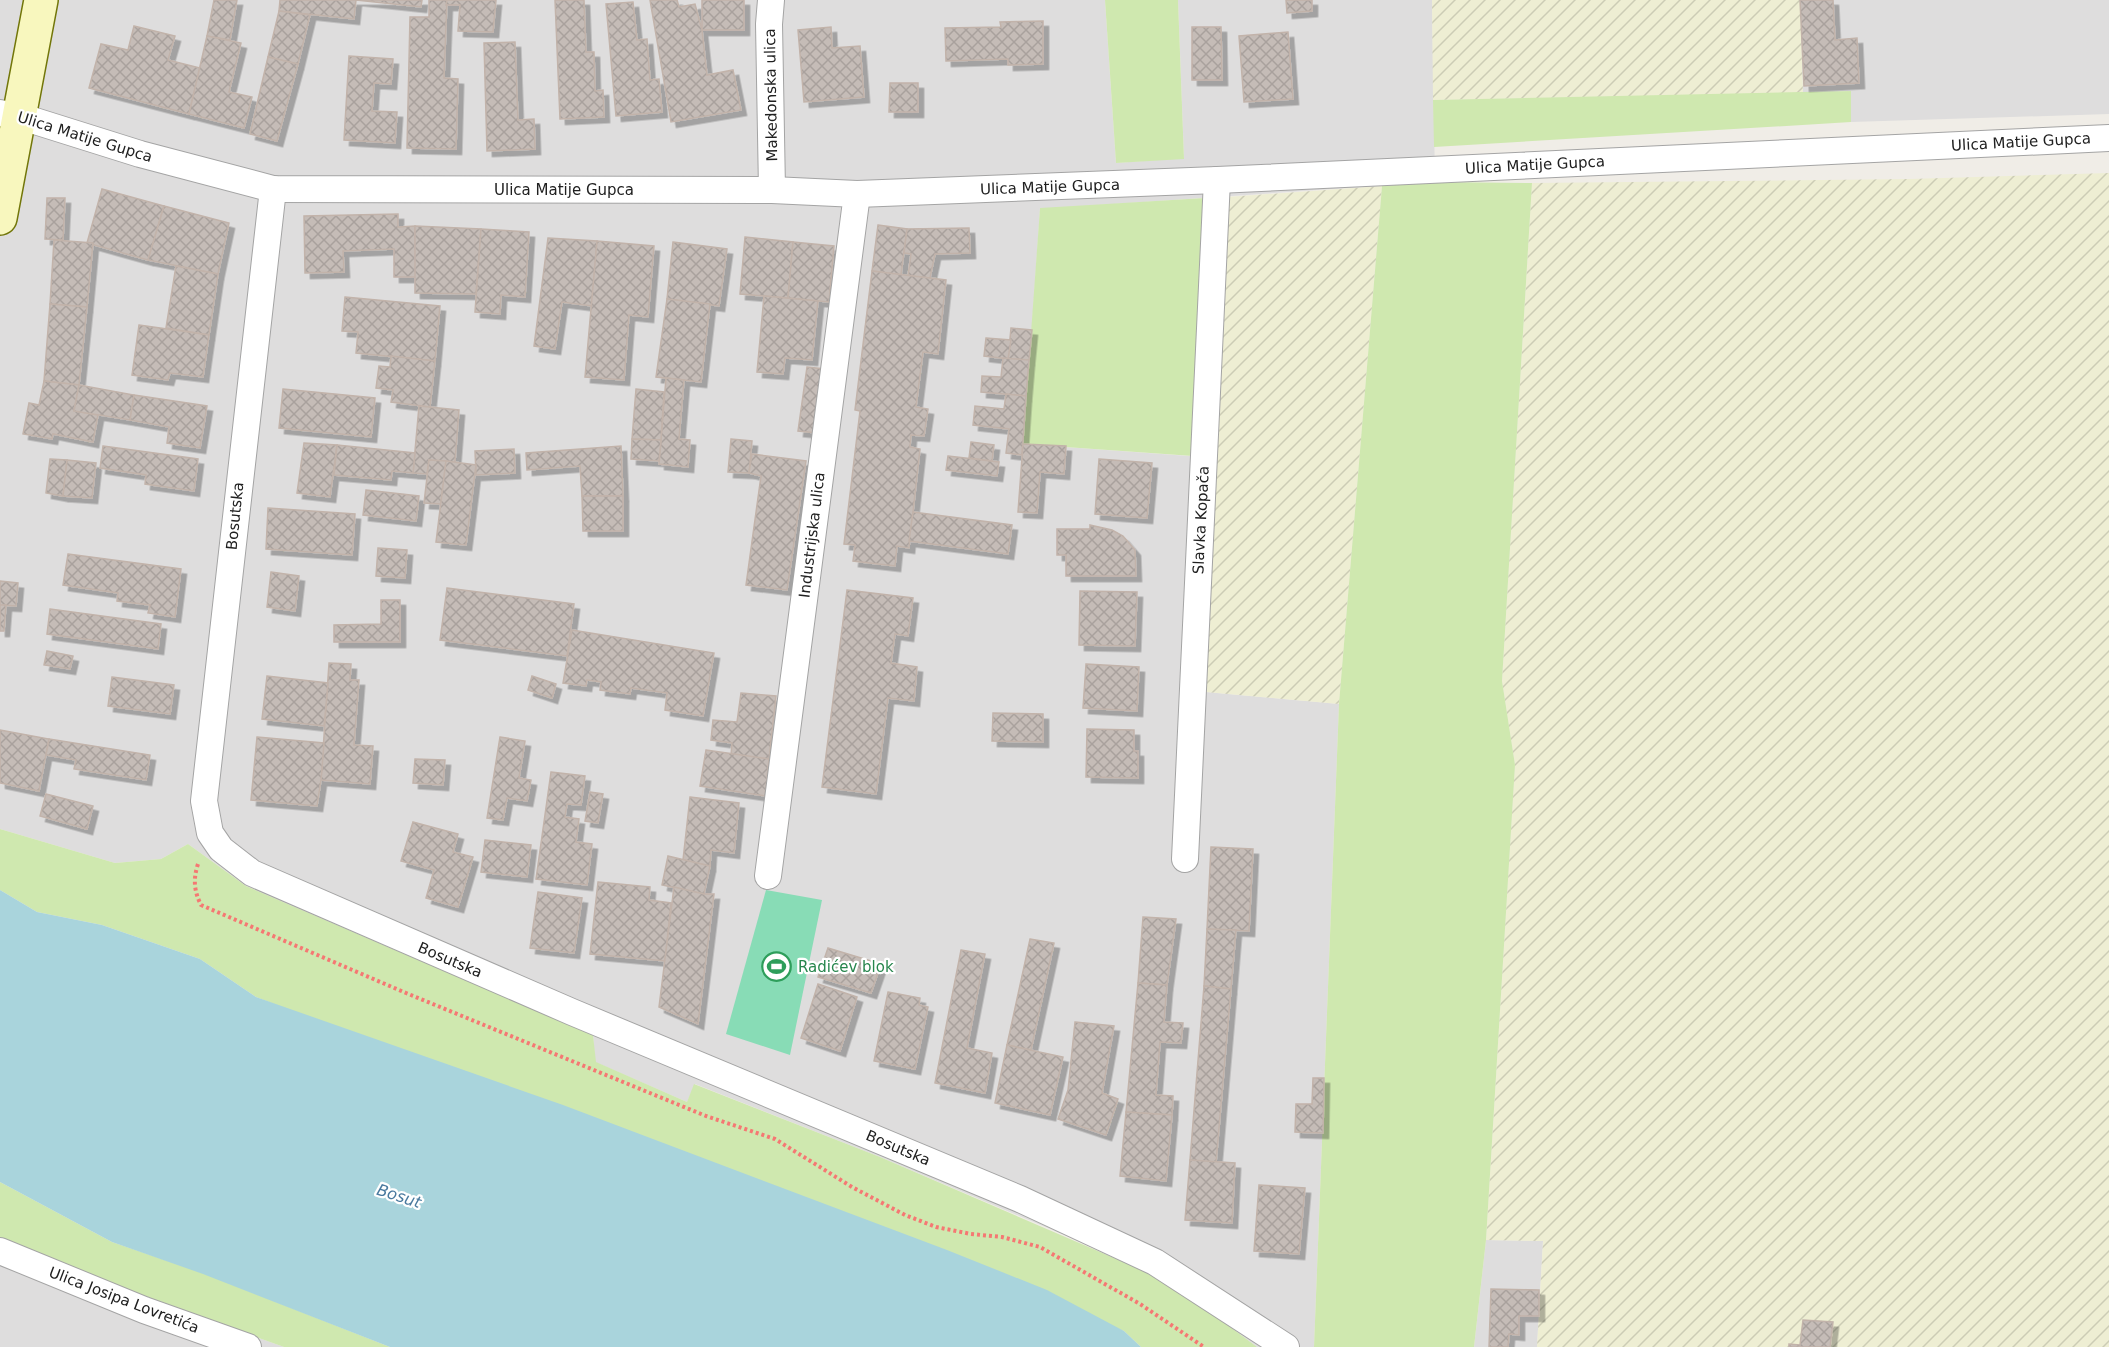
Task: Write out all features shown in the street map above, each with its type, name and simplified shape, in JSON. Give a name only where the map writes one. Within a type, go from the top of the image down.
[{"type":"main road","points":[[0,218],[9,114],[41,0]]},
{"type":"street","name":"Makedonska ulica","points":[[771,0],[769,24],[772,190]]},
{"type":"street","name":"Ulica Matije Gupca","points":[[9,114],[140,154],[273,189],[772,190],[857,194],[1217,180],[2109,138]]},
{"type":"street","name":"Slavka Kopača","points":[[1185,859],[1217,180]]},
{"type":"street","name":"Bosutska","points":[[273,189],[204,801],[210,833],[220,849],[252,873],[572,1012],[1020,1199],[1155,1262],[1286,1347]]},
{"type":"street","name":"Industrijska ulica","points":[[768,876],[857,194]]},
{"type":"street","name":"Ulica Josipa Lovretića","points":[[0,1251],[144,1310],[248,1347]]},
{"type":"path","points":[[210,833],[196,872],[194,892],[201,905],[406,993],[706,1116],[775,1139],[852,1187],[904,1215],[936,1227],[1002,1237],[1040,1246],[1140,1304],[1204,1347]]},
{"type":"shaded area","points":[[0,0],[1105,0],[1116,163],[1184,158],[1178,0],[1432,0],[1435,182],[1040,209],[1024,444],[1216,458],[1206,692],[1339,704],[1314,1347],[1257,1347],[1197,1302],[1149,1273],[1069,1237],[880,1157],[695,1084],[687,1102],[595,1062],[593,1035],[246,886],[188,844],[161,859],[115,863],[0,829]]},
{"type":"shaded area","points":[[1800,0],[2109,0],[2109,114],[1851,122],[1851,91],[1803,93]]},
{"type":"shaded area","points":[[0,1239],[150,1299],[284,1347],[0,1347]]},
{"type":"shaded area","points":[[1486,1240],[1543,1241],[1537,1347],[1474,1347]]},
{"type":"green space","points":[[1105,0],[1178,0],[1184,159],[1116,163]]},
{"type":"green space","points":[[1432,0],[1800,0],[1803,93],[1433,100]]},
{"type":"green space","points":[[1851,91],[1851,122],[1434,147],[1433,100]]},
{"type":"green space","points":[[2109,173],[2109,1347],[1537,1347],[1543,1241],[1486,1240],[1515,765],[1502,681],[1532,183],[1910,179]]},
{"type":"green space","points":[[1435,182],[1532,183],[1502,681],[1515,765],[1486,1240],[1474,1347],[1314,1347],[1339,704],[1382,186]]},
{"type":"green space","points":[[1382,186],[1339,704],[1206,692],[1227,197]]},
{"type":"green space","points":[[1205,198],[1193,456],[1023,444],[1040,208]]},
{"type":"green space","points":[[0,829],[115,863],[161,859],[188,844],[246,886],[593,1035],[596,1062],[687,1102],[694,1084],[880,1157],[1149,1273],[1197,1302],[1257,1347],[1141,1347],[1124,1331],[256,997],[200,959],[102,925],[37,912],[0,890]]},
{"type":"green space","name":"Radićev blok","points":[[766,890],[822,900],[790,1055],[726,1034]]},
{"type":"green space","points":[[0,1182],[112,1242],[203,1273],[390,1347],[284,1347],[150,1299],[0,1239]]},
{"type":"water","name":"Bosut","points":[[0,890],[37,912],[102,925],[200,959],[256,997],[563,1105],[1047,1290],[1124,1331],[1141,1347],[390,1347],[203,1274],[112,1242],[0,1182]]},
{"type":"building","points":[[214,0],[237,0],[230,40],[207,36]]},
{"type":"building","points":[[280,0],[356,0],[354,19],[279,11]]},
{"type":"building","points":[[356,0],[422,0],[421,7]]},
{"type":"building","points":[[429,0],[447,0],[444,78],[458,79],[456,149],[407,148],[410,17],[429,17]]},
{"type":"building","points":[[447,0],[496,0],[493,32],[458,31],[460,5],[446,5]]},
{"type":"building","points":[[555,0],[584,0],[586,52],[594,52],[595,91],[603,90],[604,117],[560,119]]},
{"type":"building","points":[[650,0],[677,0],[679,7],[695,4],[702,30],[707,75],[733,70],[741,110],[671,122]]},
{"type":"building","points":[[702,0],[744,0],[744,30],[702,30]]},
{"type":"building","points":[[1286,0],[1312,0],[1312,11],[1287,13]]},
{"type":"building","points":[[1800,0],[1833,0],[1835,40],[1857,38],[1859,83],[1804,86]]},
{"type":"building","points":[[633,2],[637,40],[647,39],[650,80],[659,79],[662,112],[616,116],[606,4]]},
{"type":"building","points":[[279,11],[310,15],[298,64],[268,57]]},
{"type":"building","points":[[1043,21],[1043,64],[1008,65],[1008,59],[946,61],[945,28],[1001,27],[1000,22]]},
{"type":"building","points":[[134,26],[175,36],[168,60],[200,68],[189,114],[89,88],[101,44],[128,50]]},
{"type":"building","points":[[831,27],[832,48],[860,46],[864,97],[804,102],[798,30]]},
{"type":"building","points":[[1192,27],[1221,27],[1222,80],[1192,80]]},
{"type":"building","points":[[1288,32],[1293,99],[1244,102],[1239,36]]},
{"type":"building","points":[[207,36],[241,43],[229,92],[252,97],[244,128],[189,114]]},
{"type":"building","points":[[515,42],[518,120],[534,119],[535,149],[487,151],[484,43]]},
{"type":"building","points":[[349,56],[393,59],[391,84],[374,83],[372,111],[397,112],[395,143],[344,140]]},
{"type":"building","points":[[268,57],[298,64],[277,141],[250,134]]},
{"type":"building","points":[[890,83],[918,83],[918,112],[889,112]]},
{"type":"building","points":[[102,189],[164,206],[148,260],[87,243]]},
{"type":"building","points":[[47,198],[65,198],[63,240],[45,239]]},
{"type":"building","points":[[164,206],[229,223],[218,274],[148,260]]},
{"type":"building","points":[[398,214],[398,227],[415,226],[416,277],[394,277],[394,249],[343,251],[344,272],[305,273],[304,216]]},
{"type":"building","points":[[878,225],[907,229],[901,275],[872,271]]},
{"type":"building","points":[[415,226],[481,229],[476,294],[415,293]]},
{"type":"building","points":[[969,228],[970,253],[935,254],[930,278],[908,276],[911,254],[904,253],[907,229]]},
{"type":"building","points":[[481,229],[529,232],[525,297],[501,295],[500,314],[475,312]]},
{"type":"building","points":[[745,237],[793,242],[788,298],[740,294]]},
{"type":"building","points":[[548,238],[597,241],[592,306],[562,302],[555,349],[534,346]]},
{"type":"building","points":[[54,240],[93,243],[87,307],[50,304]]},
{"type":"building","points":[[597,241],[654,246],[648,317],[629,315],[624,380],[585,377]]},
{"type":"building","points":[[673,242],[727,249],[719,306],[667,299]]},
{"type":"building","points":[[793,242],[834,246],[829,302],[788,298]]},
{"type":"building","points":[[176,266],[218,274],[209,335],[166,328]]},
{"type":"building","points":[[872,271],[946,280],[938,354],[923,352],[916,407],[928,409],[924,436],[911,435],[910,447],[920,449],[909,548],[897,546],[895,566],[853,561],[855,545],[844,544],[860,411],[855,410]]},
{"type":"building","points":[[764,296],[818,301],[812,360],[785,358],[783,374],[757,372]]},
{"type":"building","points":[[345,297],[440,306],[435,361],[356,353],[358,332],[342,331]]},
{"type":"building","points":[[667,299],[710,304],[701,382],[656,377]]},
{"type":"building","points":[[50,304],[87,307],[79,385],[44,381]]},
{"type":"building","points":[[139,325],[209,335],[203,377],[170,373],[168,380],[132,375]]},
{"type":"building","points":[[1011,328],[1032,330],[1029,360],[1008,359]]},
{"type":"building","points":[[986,338],[1011,340],[1008,359],[984,356]]},
{"type":"building","points":[[391,356],[435,361],[430,407],[391,402],[393,390],[376,388],[379,366],[390,367]]},
{"type":"building","points":[[1003,358],[1029,360],[1026,396],[981,392],[982,376],[1001,377]]},
{"type":"building","points":[[807,367],[825,369],[817,433],[798,431]]},
{"type":"building","points":[[666,378],[684,380],[679,439],[690,440],[688,467],[659,464]]},
{"type":"building","points":[[44,381],[79,385],[74,411],[98,415],[93,442],[53,434],[52,439],[23,434],[29,403],[39,405]]},
{"type":"building","points":[[79,385],[134,395],[130,420],[74,411]]},
{"type":"building","points":[[283,389],[375,398],[371,437],[279,428]]},
{"type":"building","points":[[636,389],[664,392],[661,440],[632,439]]},
{"type":"building","points":[[1006,394],[1026,396],[1022,455],[1006,453],[1009,429],[973,425],[975,406],[1004,409]]},
{"type":"building","points":[[134,395],[207,406],[200,448],[167,443],[169,427],[130,420]]},
{"type":"building","points":[[419,406],[459,410],[455,462],[429,460],[427,474],[413,473]]},
{"type":"building","points":[[632,439],[661,440],[659,461],[631,459]]},
{"type":"building","points":[[731,439],[752,441],[749,473],[728,472]]},
{"type":"building","points":[[971,442],[994,445],[992,461],[969,458]]},
{"type":"building","points":[[304,443],[337,445],[330,497],[297,493]]},
{"type":"building","points":[[1023,444],[1066,446],[1064,474],[1040,472],[1037,513],[1018,512]]},
{"type":"building","points":[[337,445],[415,453],[413,473],[392,471],[391,480],[334,475]]},
{"type":"building","points":[[103,446],[198,459],[194,491],[145,484],[146,475],[100,468]]},
{"type":"building","points":[[621,446],[623,496],[582,496],[580,466],[527,470],[526,453]]},
{"type":"building","points":[[514,449],[515,473],[476,475],[475,451]]},
{"type":"building","points":[[752,454],[806,461],[787,590],[746,585],[761,476],[749,473]]},
{"type":"building","points":[[948,456],[999,462],[997,476],[946,470]]},
{"type":"building","points":[[50,459],[67,460],[63,496],[46,493]]},
{"type":"building","points":[[1099,459],[1152,463],[1147,518],[1095,514]]},
{"type":"building","points":[[67,460],[96,463],[92,498],[63,496]]},
{"type":"building","points":[[429,460],[446,461],[441,504],[424,503]]},
{"type":"building","points":[[446,461],[476,465],[466,545],[436,542]]},
{"type":"building","points":[[366,490],[419,496],[416,521],[363,515]]},
{"type":"building","points":[[582,496],[623,496],[623,531],[583,531]]},
{"type":"building","points":[[268,508],[355,514],[352,555],[266,549]]},
{"type":"building","points":[[913,512],[1012,525],[1008,554],[909,541]]},
{"type":"building","points":[[1090,525],[1112,530],[1123,536],[1135,550],[1136,576],[1066,576],[1066,555],[1057,555],[1057,529],[1090,529]]},
{"type":"building","points":[[378,548],[407,550],[405,578],[376,576]]},
{"type":"building","points":[[68,554],[181,569],[175,617],[148,613],[150,605],[117,601],[118,593],[63,585]]},
{"type":"building","points":[[271,572],[299,576],[295,611],[267,607]]},
{"type":"building","points":[[0,581],[18,583],[16,606],[0,605]]},
{"type":"building","points":[[447,588],[574,604],[567,656],[440,640]]},
{"type":"building","points":[[847,590],[913,598],[908,636],[895,634],[891,663],[917,667],[914,701],[888,698],[876,794],[822,787]]},
{"type":"building","points":[[1080,591],[1137,592],[1135,646],[1079,645]]},
{"type":"building","points":[[381,600],[400,600],[400,642],[334,642],[334,625],[381,624]]},
{"type":"building","points":[[0,605],[6,605],[4,631],[0,631]]},
{"type":"building","points":[[50,609],[161,624],[158,649],[47,634]]},
{"type":"building","points":[[572,630],[714,653],[703,716],[665,710],[667,693],[631,688],[630,694],[600,690],[601,682],[587,680],[586,686],[563,683]]},
{"type":"building","points":[[47,651],[73,656],[70,669],[44,665]]},
{"type":"building","points":[[329,663],[351,664],[350,680],[359,680],[354,745],[373,746],[370,784],[321,780]]},
{"type":"building","points":[[1086,664],[1139,667],[1137,711],[1083,708]]},
{"type":"building","points":[[267,676],[328,683],[324,726],[262,719]]},
{"type":"building","points":[[532,676],[556,684],[552,698],[528,690]]},
{"type":"building","points":[[112,677],[174,685],[170,714],[108,706]]},
{"type":"building","points":[[741,693],[776,696],[769,759],[731,755],[732,743],[711,740],[713,720],[737,722]]},
{"type":"building","points":[[993,713],[1043,714],[1043,742],[992,741]]},
{"type":"building","points":[[1087,729],[1134,730],[1134,751],[1138,751],[1138,778],[1086,777]]},
{"type":"building","points":[[0,730],[49,739],[39,791],[0,783]]},
{"type":"building","points":[[257,737],[324,743],[317,806],[251,800]]},
{"type":"building","points":[[500,737],[525,741],[519,778],[531,780],[527,801],[507,798],[503,820],[487,818]]},
{"type":"building","points":[[49,739],[150,755],[146,780],[74,769],[76,760],[46,755]]},
{"type":"building","points":[[706,750],[769,759],[765,796],[700,786]]},
{"type":"building","points":[[415,759],[445,760],[443,785],[413,783]]},
{"type":"building","points":[[551,772],[585,776],[581,805],[567,804],[565,817],[579,819],[576,842],[592,844],[587,885],[536,879]]},
{"type":"building","points":[[590,792],[603,794],[598,823],[585,821]]},
{"type":"building","points":[[46,794],[93,806],[87,829],[40,816]]},
{"type":"building","points":[[690,797],[739,803],[734,853],[711,850],[710,866],[683,860]]},
{"type":"building","points":[[413,822],[458,834],[453,852],[473,857],[458,907],[426,898],[434,870],[401,861]]},
{"type":"building","points":[[485,840],[531,845],[527,877],[481,872]]},
{"type":"building","points":[[1211,847],[1253,849],[1249,931],[1207,929]]},
{"type":"building","points":[[668,856],[710,866],[704,894],[662,885]]},
{"type":"building","points":[[598,882],[650,887],[649,900],[671,903],[665,961],[590,954]]},
{"type":"building","points":[[674,887],[714,894],[698,1024],[659,1007]]},
{"type":"building","points":[[538,892],[582,898],[574,953],[530,948]]},
{"type":"building","points":[[1143,917],[1176,919],[1167,985],[1138,983]]},
{"type":"building","points":[[1207,929],[1236,930],[1231,989],[1204,986]]},
{"type":"building","points":[[1030,939],[1054,943],[1031,1050],[1007,1045]]},
{"type":"building","points":[[828,948],[881,964],[871,993],[818,977]]},
{"type":"building","points":[[961,950],[985,954],[967,1048],[992,1053],[985,1093],[935,1083]]},
{"type":"building","points":[[1138,983],[1167,985],[1164,1022],[1183,1023],[1181,1043],[1160,1042],[1156,1095],[1173,1096],[1172,1115],[1126,1112]]},
{"type":"building","points":[[818,984],[857,997],[840,1051],[801,1038]]},
{"type":"building","points":[[1204,986],[1231,989],[1216,1163],[1190,1160]]},
{"type":"building","points":[[888,992],[920,998],[919,1005],[928,1007],[915,1069],[874,1061]]},
{"type":"building","points":[[1075,1022],[1114,1026],[1102,1093],[1118,1099],[1106,1135],[1058,1119],[1068,1090]]},
{"type":"building","points":[[1007,1045],[1063,1057],[1050,1115],[995,1103]]},
{"type":"building","points":[[1313,1078],[1324,1078],[1323,1133],[1295,1132],[1296,1104],[1312,1104]]},
{"type":"building","points":[[1126,1112],[1172,1115],[1166,1181],[1120,1176]]},
{"type":"building","points":[[1190,1160],[1235,1163],[1232,1223],[1185,1220]]},
{"type":"building","points":[[1259,1185],[1305,1188],[1299,1254],[1254,1251]]},
{"type":"building","points":[[1491,1289],[1539,1290],[1539,1316],[1519,1316],[1519,1335],[1509,1334],[1508,1347],[1489,1347]]},
{"type":"building","points":[[1803,1320],[1833,1322],[1830,1347],[1789,1347],[1789,1344],[1800,1345]]},
{"type":"place","name":"Radićev blok","points":[[777,967]]}]
